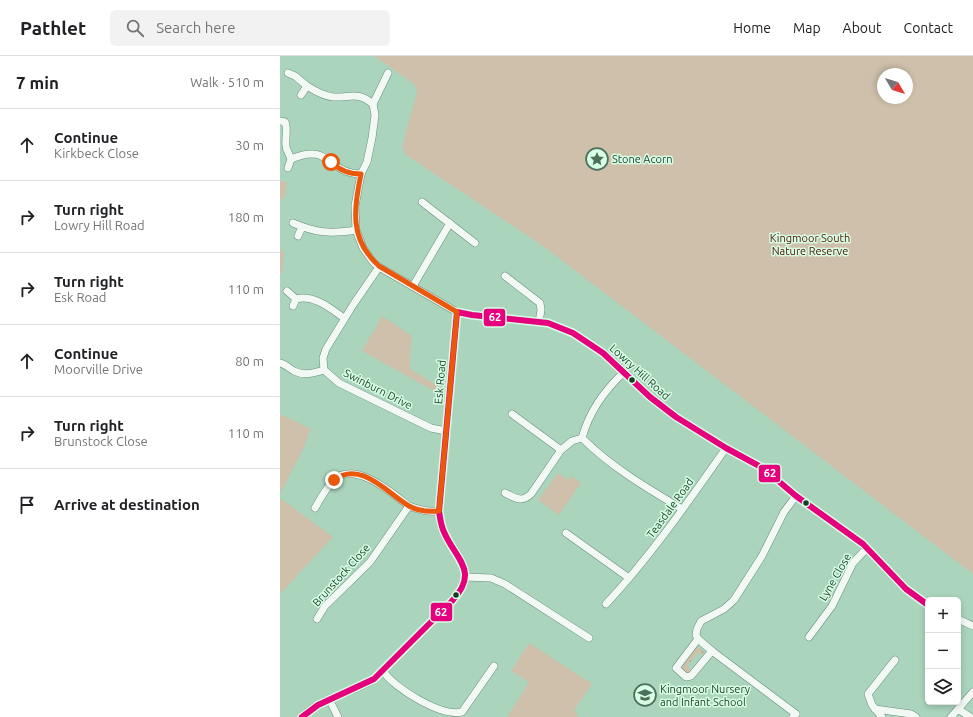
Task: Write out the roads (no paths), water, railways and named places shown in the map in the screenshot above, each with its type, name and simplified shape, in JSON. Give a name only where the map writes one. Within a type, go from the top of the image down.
[{"type":"street","points":[[288,73],[295,76],[306,86],[328,96],[334,97],[351,95],[365,98],[373,104]]},
{"type":"street","name":"Lowry Hill Road","points":[[388,73],[373,104],[375,115],[372,138],[367,162],[361,174],[355,206],[356,230],[364,248],[373,262],[457,312],[548,323],[573,333],[603,352],[623,373],[650,397],[676,417],[726,448],[764,468],[796,496],[824,515],[867,548],[906,589],[925,603]]},
{"type":"street","points":[[301,95],[306,86]]},
{"type":"street","points":[[280,121],[285,122],[287,126],[286,145],[291,159],[288,168]]},
{"type":"street","points":[[291,159],[302,154],[316,153],[326,157],[339,169],[350,173],[361,174]]},
{"type":"street","points":[[422,202],[475,243]]},
{"type":"street","points":[[292,223],[302,227],[335,234],[356,230]]},
{"type":"street","points":[[412,286],[450,223]]},
{"type":"street","points":[[298,236],[302,227]]},
{"type":"street","points":[[281,362],[302,374],[309,374],[324,370],[323,358],[326,349],[344,318],[379,266]]},
{"type":"street","points":[[505,276],[540,303],[541,310],[539,322]]},
{"type":"street","points":[[287,290],[296,299]]},
{"type":"street","points":[[293,306],[296,299],[302,297],[308,298],[317,301],[344,318]]},
{"type":"street","name":"Esk Road","points":[[457,312],[439,511],[443,532],[462,563],[465,570],[465,578]]},
{"type":"street","name":"Swinburn Drive","points":[[324,370],[339,383],[431,428],[446,431]]},
{"type":"street","points":[[582,438],[585,427],[602,396],[623,373]]},
{"type":"street","points":[[512,414],[560,450]]},
{"type":"street","points":[[505,493],[521,500],[526,499],[531,494],[560,450],[572,441],[582,438]]},
{"type":"street","points":[[582,438],[605,459],[631,478],[682,509]]},
{"type":"street","name":"Teasdale Road","points":[[606,604],[672,525],[726,448]]},
{"type":"street","points":[[315,508],[334,480],[343,475],[349,474],[372,480],[409,506],[425,511],[439,511]]},
{"type":"street","points":[[793,717],[796,714],[712,651],[698,639],[696,635],[701,621],[724,609],[734,600],[762,556],[784,512],[796,496]]},
{"type":"street","name":"Brunstock Close","points":[[317,619],[325,606],[370,562],[409,506]]},
{"type":"street","points":[[566,533],[629,578]]},
{"type":"street","name":"Lyne Close","points":[[809,636],[832,606],[853,563],[867,548]]},
{"type":"street","points":[[302,717],[312,708],[329,699],[362,687],[374,679],[458,594],[464,584],[465,578],[491,578],[505,584],[589,638]]},
{"type":"street","points":[[961,620],[973,626]]},
{"type":"street","points":[[698,639],[676,668],[686,677],[691,676],[699,664],[712,651]]},
{"type":"street","points":[[882,717],[875,709],[868,694],[895,660]]},
{"type":"street","points":[[383,671],[395,686],[411,700],[438,714],[456,716],[462,712],[494,666]]},
{"type":"street","points":[[951,717],[973,692]]},
{"type":"street","points":[[329,699],[338,717]]},
{"type":"street","points":[[875,709],[899,715],[910,714],[916,717]]},
{"type":"street","points":[[958,709],[970,717]]},
{"type":"place","name":"Stone Acorn","points":[[597,159]]},
{"type":"place","name":"Kingmoor Nursery and Infant School","points":[[645,695]]},
{"type":"park label","name":"Kingmoor South Nature Reserve","points":[[810,244]]}]
